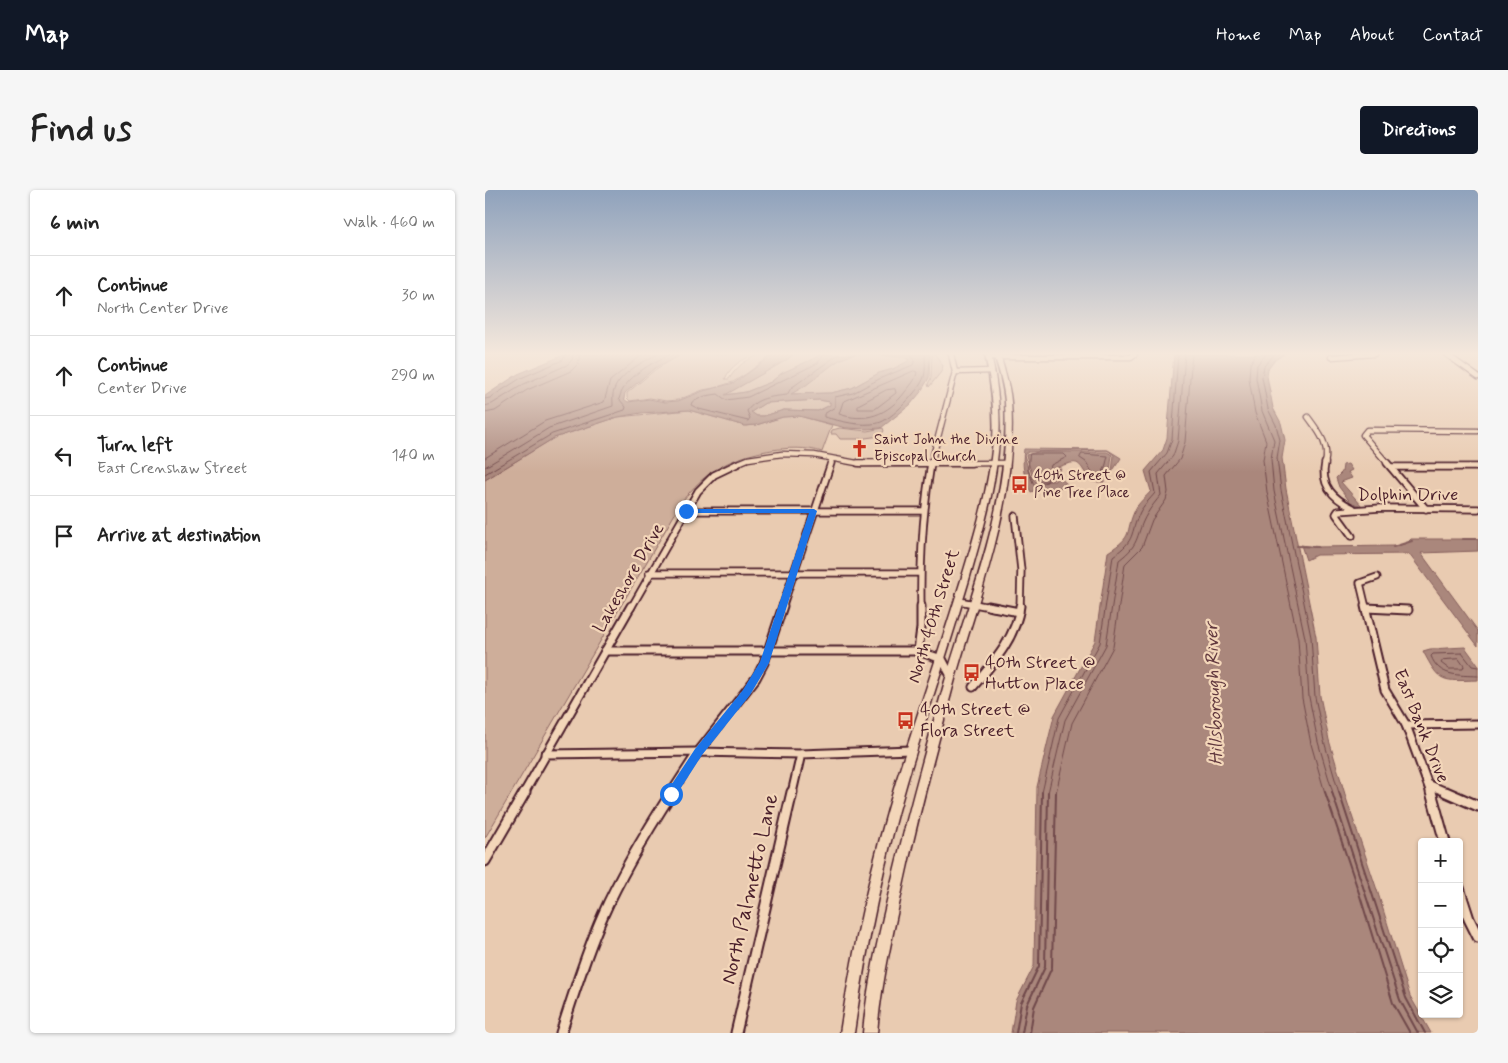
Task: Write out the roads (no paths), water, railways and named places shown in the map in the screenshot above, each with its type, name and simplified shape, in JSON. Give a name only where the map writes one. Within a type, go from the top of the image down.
[{"type":"main road","name":"North 40th Street","points":[[847,1033],[868,912],[911,750],[942,659],[985,510],[995,463],[996,393]]},
{"type":"main road","name":"North 40th Street","points":[[870,1033],[873,996],[903,856],[951,676],[974,604],[998,509],[1005,464],[1008,401],[1006,393]]},
{"type":"main road","points":[[997,401],[1008,401]]},
{"type":"street","points":[[919,651],[921,628],[920,573],[924,511],[931,464],[949,393]]},
{"type":"street","points":[[1308,417],[1326,446],[1327,457],[1323,471],[1330,493],[1335,499],[1357,509]]},
{"type":"street","points":[[1426,509],[1363,434],[1367,430],[1478,431]]},
{"type":"street","name":"Lakeshore Drive","points":[[485,862],[649,573],[698,491],[714,475],[748,459],[782,454],[814,455],[863,464],[1005,464]]},
{"type":"street","points":[[561,1033],[586,958],[610,899],[644,837],[699,752],[752,685],[764,663],[832,459]]},
{"type":"street","points":[[1391,467],[1478,467]]},
{"type":"street","name":"Dolphin Drive","points":[[1352,536],[1336,514],[1338,511],[1344,509],[1478,509]]},
{"type":"street","points":[[686,511],[924,511]]},
{"type":"street","points":[[973,687],[1010,637],[1019,612],[1021,592],[1015,516]]},
{"type":"street","points":[[649,573],[920,573]]},
{"type":"street","name":"East Bank Drive","points":[[1377,576],[1360,583],[1385,690],[1406,725],[1430,785],[1434,807],[1444,838]]},
{"type":"street","points":[[959,601],[1019,612]]},
{"type":"street","points":[[1366,608],[1408,610]]},
{"type":"street","points":[[605,651],[919,651],[942,659],[951,676]]},
{"type":"street","points":[[1406,725],[1478,724]]},
{"type":"street","points":[[545,754],[699,752],[801,754],[911,750]]},
{"type":"street","name":"North Palmetto Lane","points":[[735,1033],[801,754]]},
{"type":"street","points":[[1430,785],[1478,806]]},
{"type":"street","points":[[1463,900],[1469,919],[1478,937]]},
{"type":"water","points":[[489,393],[625,393],[624,399],[628,402],[649,399],[665,402],[678,401],[697,393],[728,393],[725,395],[737,393],[920,393],[910,405],[881,428],[846,428],[799,416],[783,417],[756,425],[745,426],[689,410],[641,413],[618,417],[554,438],[485,480],[485,396]],"holes":[[[819,400],[830,402],[830,405],[818,411],[784,410],[764,416],[757,416],[751,412],[765,403]]]},
{"type":"water","name":"Hillsborough River","points":[[1171,393],[1270,393],[1273,408],[1281,423],[1285,440],[1282,458],[1286,489],[1316,637],[1320,696],[1329,740],[1410,996],[1418,1010],[1418,1018],[1422,1018],[1431,1033],[1011,1033],[1016,1001],[1034,966],[1037,787],[1054,716],[1095,641],[1108,552],[1126,538],[1136,507],[1151,491],[1145,471],[1163,450],[1167,438]]},
{"type":"water","points":[[1024,449],[1108,450],[1121,458],[1112,472],[1114,455],[1107,450],[1028,452],[1024,455],[1030,475],[1036,482],[1055,481],[1057,469],[1061,468],[1057,475],[1068,485],[1031,492],[1026,482],[1024,471],[1023,460]]},
{"type":"water","points":[[1038,452],[1107,452],[1112,455],[1110,471],[1105,475],[1104,482],[1092,482],[1081,466],[1070,463],[1055,468],[1053,480],[1037,481],[1032,475],[1026,455]]},
{"type":"water","points":[[1348,464],[1352,470],[1348,472],[1352,478],[1341,482],[1362,506],[1351,503],[1339,487],[1336,478],[1342,472],[1343,465]]},
{"type":"water","points":[[1411,539],[1478,539],[1478,551],[1421,553],[1478,631],[1478,646],[1409,554],[1316,555],[1306,560],[1301,545],[1314,547],[1397,546],[1407,543]]},
{"type":"water","points":[[1465,647],[1478,665],[1478,680],[1457,681],[1443,678],[1434,670],[1423,651],[1430,649]]},
{"type":"waterway","points":[[1462,539],[1478,539]]},
{"type":"waterway","points":[[1393,547],[1412,541]]},
{"type":"waterway","points":[[1297,546],[1318,547]]},
{"type":"place","name":"Saint John the Divine Episcopal Church","points":[[860,449]]},
{"type":"place","name":"40th Street @ Pine Tree Place","points":[[1020,485]]},
{"type":"place","name":"40th Street @ Hutton Place","points":[[971,673]]},
{"type":"place","name":"40th Street @ Flora Street","points":[[906,720]]}]
